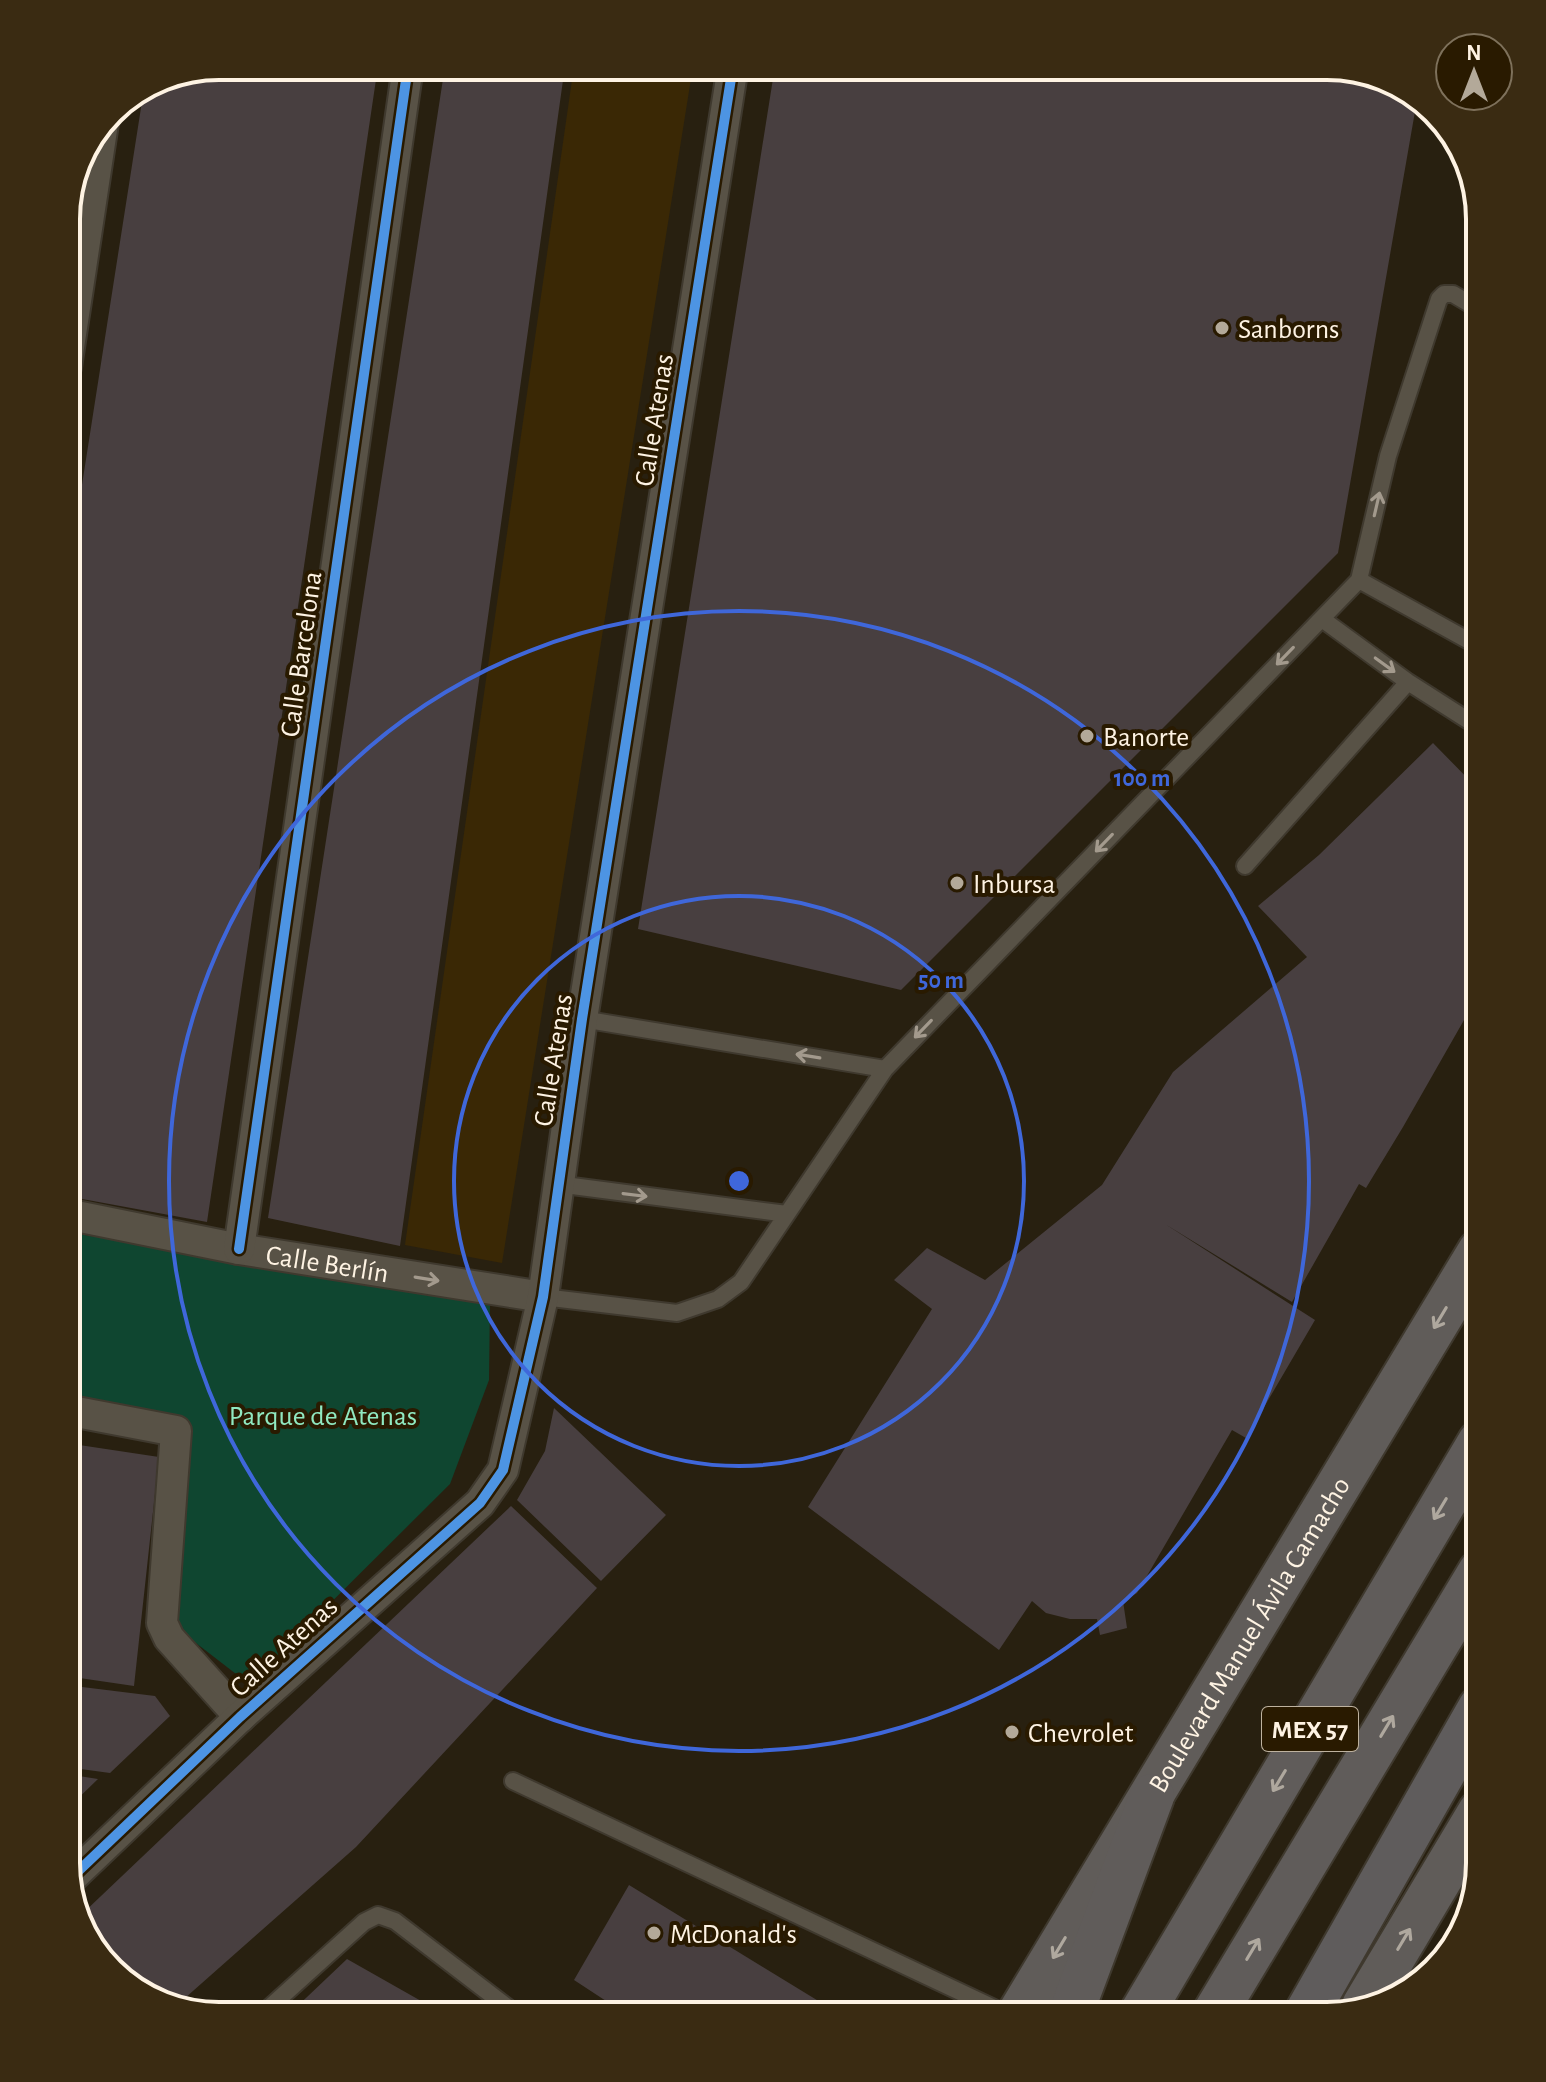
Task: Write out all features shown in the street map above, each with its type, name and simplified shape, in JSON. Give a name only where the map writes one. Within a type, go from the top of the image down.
[{"type":"highway","name":"MEX 57","points":[[1148,2002],[1466,1466]]},
{"type":"highway","name":"MEX 57","points":[[1221,2002],[1466,1595]]},
{"type":"highway","points":[[1313,2002],[1466,1733]]},
{"type":"highway","points":[[1075,2002],[1152,1796]]},
{"type":"main road","name":"Boulevard Manuel Ávila Camacho","points":[[1027,2002],[1466,1274]]},
{"type":"main road","points":[[1371,1994],[1466,1835]]},
{"type":"street","name":"Calle Barcelona","points":[[239,1249],[406,80]]},
{"type":"street","name":"Calle Atenas","points":[[80,1869],[240,1717],[492,1490],[503,1470],[543,1297],[582,1019],[731,80]]},
{"type":"street","points":[[80,275],[99,149]]},
{"type":"street","name":"Calle Berlín","points":[[80,1217],[239,1249],[543,1297]]},
{"type":"street","points":[[80,1413],[176,1431],[162,1623],[169,1638],[240,1717]]},
{"type":"lane","points":[[543,1297],[677,1313],[718,1299],[741,1282],[885,1069],[1359,580],[1388,456],[1439,299],[1444,294],[1453,294],[1466,302]]},
{"type":"lane","points":[[1359,580],[1466,639]]},
{"type":"lane","points":[[1322,619],[1408,682],[1466,719]]},
{"type":"lane","points":[[1245,866],[1408,682]]},
{"type":"lane","points":[[582,1019],[885,1069]]},
{"type":"lane","points":[[557,1184],[787,1214]]},
{"type":"lane","points":[[513,1781],[981,2002]]},
{"type":"lane","points":[[275,2002],[364,1922],[378,1915],[395,1921],[501,2002]]},
{"type":"shaded area","points":[[572,80],[691,80],[502,1263],[405,1245]]},
{"type":"green space","name":"Parque de Atenas","points":[[80,1234],[490,1301],[489,1380],[450,1484],[249,1684],[170,1623],[183,1419],[80,1402]]},
{"type":"building","points":[[219,80],[376,80],[207,1222],[80,1199],[80,498],[142,104],[174,87]]},
{"type":"building","points":[[443,80],[563,80],[400,1246],[268,1218]]},
{"type":"building","points":[[773,80],[1336,80],[1372,87],[1415,111],[1338,553],[901,990],[638,929]]},
{"type":"building","points":[[1433,743],[1466,777],[1466,1017],[1366,1188],[1359,1184],[1292,1302],[1165,1224],[1315,1320],[1246,1438],[1232,1430],[1137,1593],[1123,1601],[1127,1628],[1100,1635],[1097,1619],[1070,1619],[1046,1613],[1032,1601],[999,1650],[808,1507],[932,1309],[894,1280],[927,1248],[985,1280],[1102,1185],[1173,1072],[1307,957],[1258,906],[1319,855]]},
{"type":"building","points":[[554,1408],[666,1515],[601,1581],[517,1500],[545,1451]]},
{"type":"building","points":[[80,1445],[159,1457],[134,1686],[80,1678]]},
{"type":"building","points":[[511,1506],[597,1588],[356,1847],[186,1998],[157,1988],[127,1968],[99,1933],[88,1908]]},
{"type":"building","points":[[80,1687],[155,1696],[170,1716],[110,1773],[80,1769]]},
{"type":"building","points":[[80,1776],[98,1779],[80,1796]]},
{"type":"building","name":"McDonald's","points":[[629,1885],[820,2002],[608,2002],[574,1980]]},
{"type":"building","points":[[347,1959],[423,2002],[302,2002]]},
{"type":"cycle path","points":[[239,1249],[406,80]]},
{"type":"cycle path","points":[[80,1869],[240,1717],[480,1503],[503,1470],[543,1297],[582,1019],[731,80]]},
{"type":"place","name":"Sanborns","points":[[1222,328]]},
{"type":"place","name":"Banorte","points":[[1087,736]]},
{"type":"place","name":"Inbursa","points":[[957,883]]},
{"type":"place","name":"Chevrolet","points":[[1012,1732]]},
{"type":"place","name":"McDonald's","points":[[654,1933]]}]
